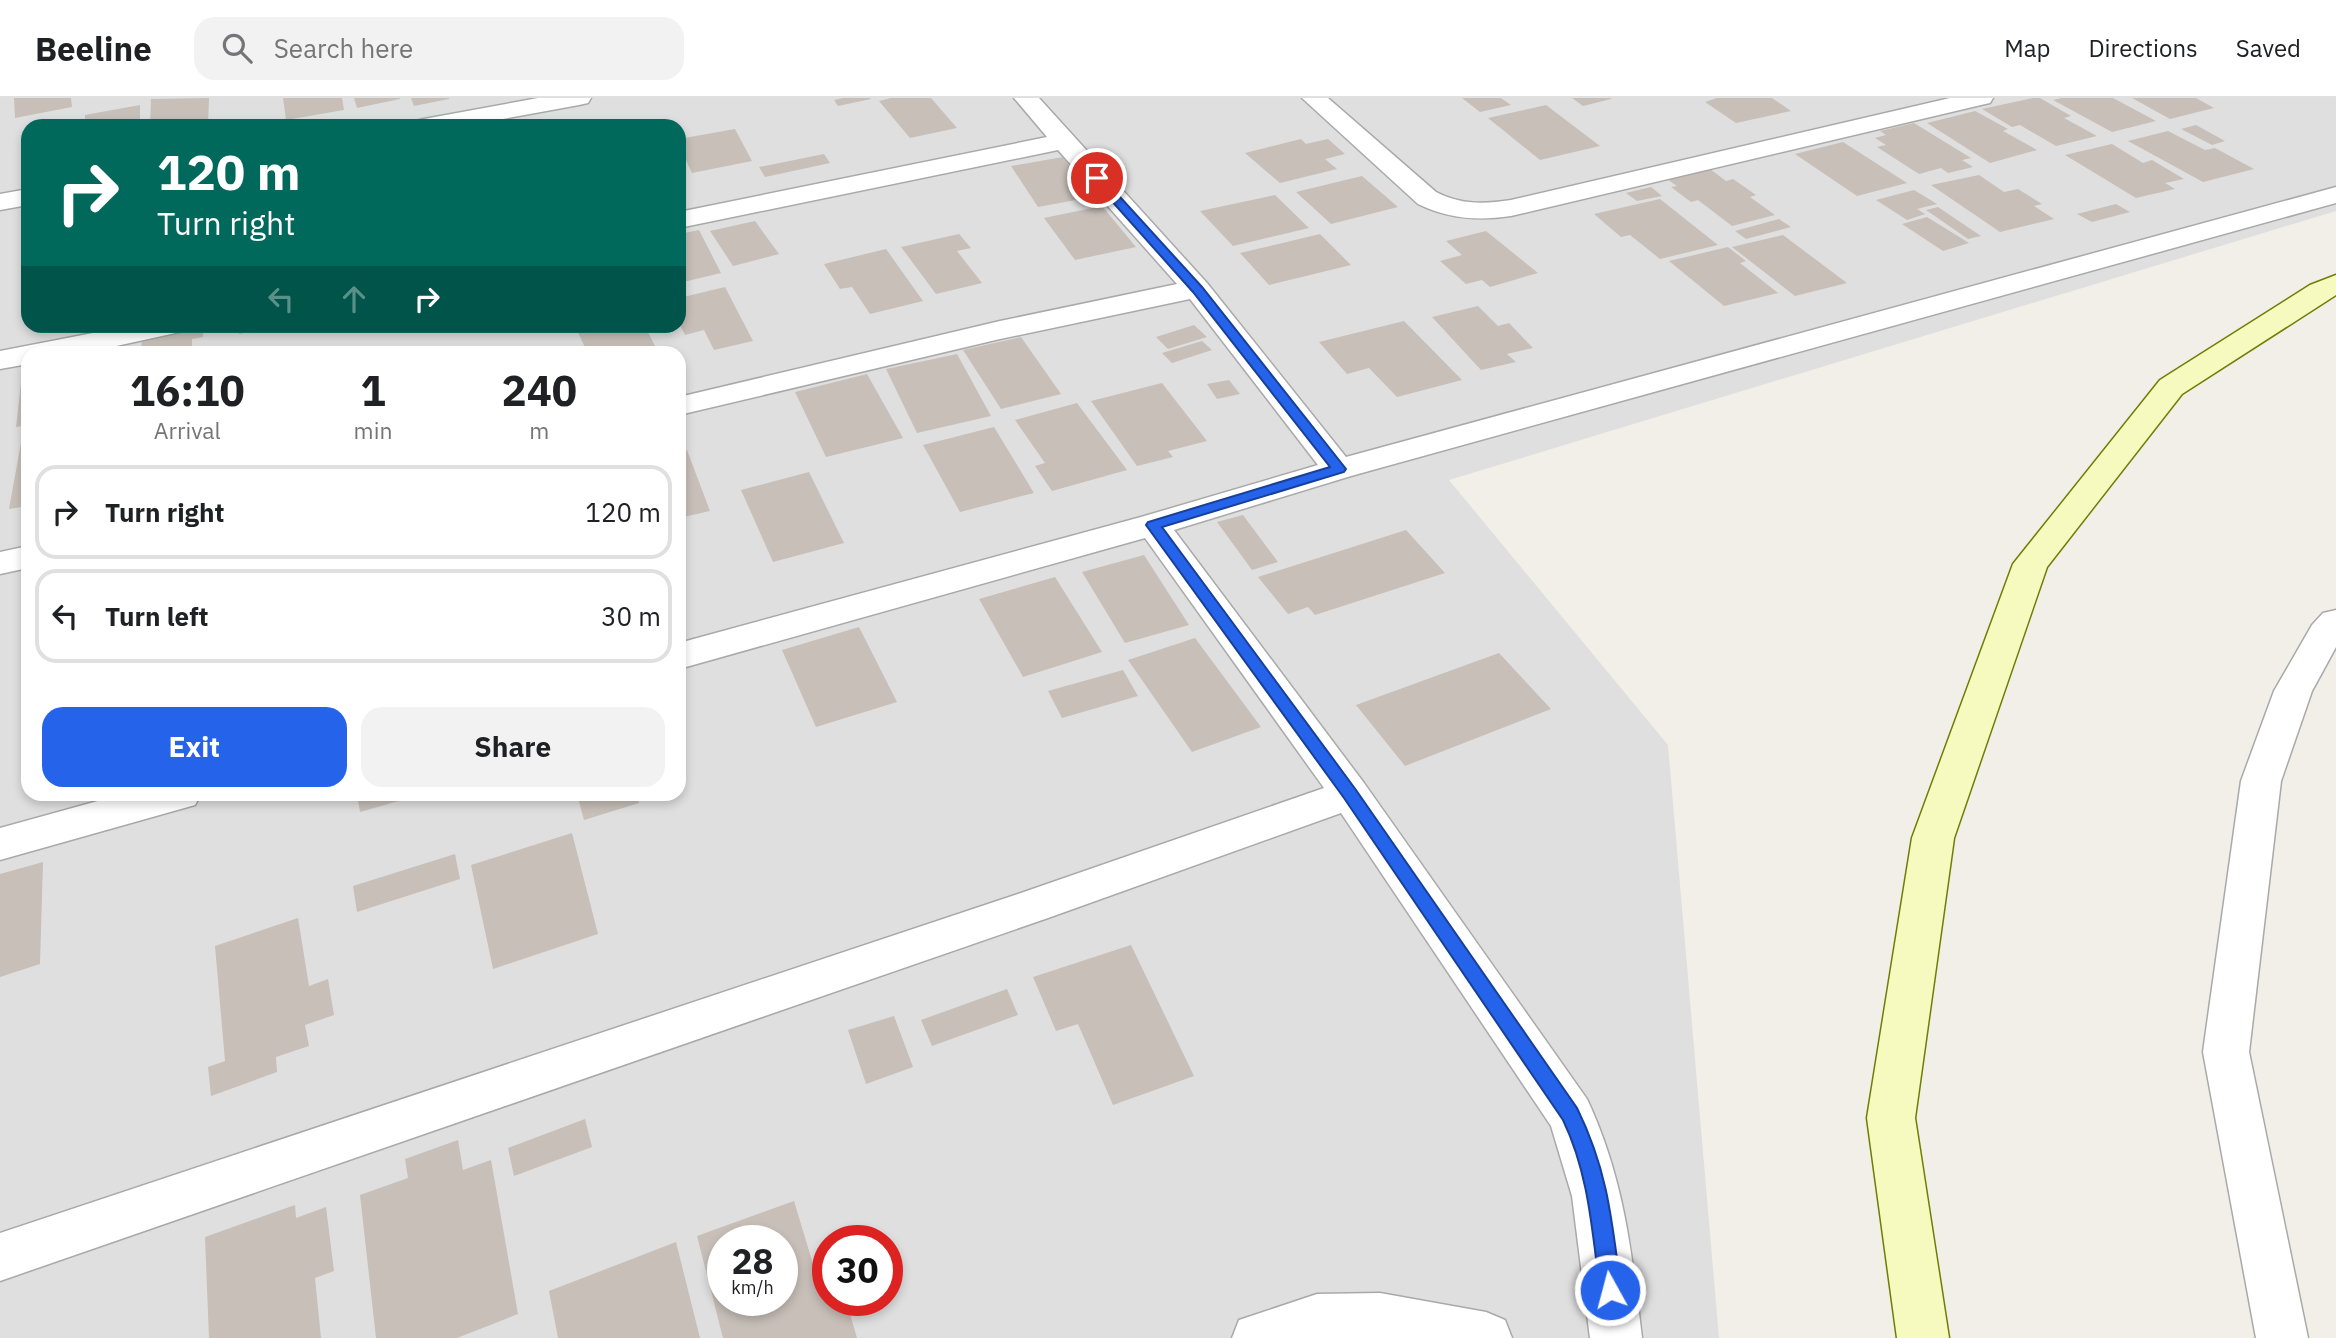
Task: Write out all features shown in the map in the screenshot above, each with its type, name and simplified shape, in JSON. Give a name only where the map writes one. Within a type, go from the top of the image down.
[{"type":"street","points":[[463,119],[579,98]]},
{"type":"street","points":[[1026,98],[1197,289],[1339,469]]},
{"type":"street","points":[[1314,98],[1427,198],[1441,206],[1475,213],[1511,208],[1981,98]]},
{"type":"street","points":[[686,219],[1063,141]]},
{"type":"street","points":[[686,654],[1153,525],[1339,469],[2336,195]]},
{"type":"street","points":[[0,202],[21,198]]},
{"type":"street","points":[[1923,1338],[1892,1118],[1933,838],[2030,564],[2171,387],[2320,291],[2336,284]]},
{"type":"street","points":[[686,404],[987,333],[1197,289]]},
{"type":"street","points":[[73,346],[136,333]]},
{"type":"street","points":[[0,360],[21,356]]},
{"type":"street","points":[[1153,525],[1350,794],[1575,1124],[1585,1145],[1598,1194],[1616,1338]]},
{"type":"street","points":[[0,563],[21,558]]},
{"type":"street","points":[[2281,1338],[2226,1052],[2262,781],[2293,691],[2325,634],[2336,622]]},
{"type":"street","points":[[0,1257],[1033,906],[1350,794]]},
{"type":"street","points":[[0,844],[156,801]]},
{"type":"street","points":[[1258,1338],[1317,1320],[1380,1318],[1486,1338]]},
{"type":"shaded area","points":[[0,98],[2336,98],[2336,211],[1449,480],[1668,745],[1719,1338],[0,1338]]},
{"type":"building","points":[[14,98],[71,98],[72,107],[15,118]]},
{"type":"building","points":[[209,98],[208,119],[150,119],[151,99]]},
{"type":"building","points":[[283,98],[342,98],[344,110],[286,119]]},
{"type":"building","points":[[354,98],[400,98],[400,99],[357,108]]},
{"type":"building","points":[[411,98],[449,98],[449,99],[414,106]]},
{"type":"building","points":[[891,98],[931,98],[957,128],[910,138],[879,101]]},
{"type":"building","points":[[1462,98],[1501,98],[1511,105],[1480,112]]},
{"type":"building","points":[[1572,98],[1611,98],[1611,99],[1583,106]]},
{"type":"building","points":[[1717,98],[1772,98],[1791,111],[1736,123],[1705,102]]},
{"type":"building","points":[[2040,98],[2071,116],[2064,118],[2097,136],[2056,146],[2020,125],[2012,127],[1982,109]]},
{"type":"building","points":[[2113,98],[2156,121],[2112,132],[2053,100]]},
{"type":"building","points":[[2132,98],[2196,98],[2214,108],[2170,119]]},
{"type":"building","points":[[871,99],[838,106],[834,100]]},
{"type":"building","points":[[140,105],[140,119],[85,119],[85,115]]},
{"type":"building","points":[[1546,105],[1600,146],[1540,160],[1488,118]]},
{"type":"building","points":[[1975,111],[2008,129],[2003,131],[2037,150],[1990,163],[1927,123]]},
{"type":"building","points":[[1914,123],[1971,158],[1962,160],[1973,167],[1948,173],[1941,168],[1919,174],[1877,147],[1886,145],[1875,138],[1886,135],[1880,131]]},
{"type":"building","points":[[2196,125],[2225,141],[2212,145],[2181,129]]},
{"type":"building","points":[[735,129],[752,161],[692,173],[686,160],[686,138]]},
{"type":"building","points":[[2168,131],[2205,150],[2215,148],[2254,169],[2203,182],[2128,141]]},
{"type":"building","points":[[1301,139],[1306,144],[1328,139],[1345,154],[1325,159],[1337,169],[1280,183],[1245,153]]},
{"type":"building","points":[[1843,142],[1907,183],[1857,196],[1795,154]]},
{"type":"building","points":[[2112,144],[2143,163],[2152,160],[2184,179],[2165,183],[2175,189],[2136,198],[2065,155]]},
{"type":"building","points":[[824,154],[830,163],[765,177],[759,167]]},
{"type":"building","points":[[1063,157],[1092,197],[1038,207],[1011,166]]},
{"type":"building","points":[[1710,169],[1726,181],[1733,179],[1756,195],[1750,197],[1775,215],[1732,226],[1698,200],[1691,202],[1671,187],[1677,186],[1667,179]]},
{"type":"building","points":[[1979,175],[2004,192],[2018,189],[2042,204],[2034,206],[2054,219],[2000,232],[1931,185]]},
{"type":"building","points":[[1362,176],[1398,207],[1331,224],[1296,192]]},
{"type":"building","points":[[1651,187],[1662,196],[1637,201],[1626,193]]},
{"type":"building","points":[[1914,190],[1937,204],[1917,209],[1925,214],[1907,220],[1876,200]]},
{"type":"building","points":[[1275,195],[1309,228],[1233,246],[1200,211]]},
{"type":"building","points":[[1660,199],[1718,245],[1660,259],[1630,235],[1621,237],[1594,214]]},
{"type":"building","points":[[2116,204],[2130,212],[2092,222],[2077,214]]},
{"type":"building","points":[[1102,206],[1136,247],[1075,260],[1044,218]]},
{"type":"building","points":[[1938,207],[1981,236],[1968,239],[1926,210]]},
{"type":"building","points":[[1927,217],[1969,243],[1943,251],[1902,224]]},
{"type":"building","points":[[1779,219],[1791,227],[1746,239],[1735,231]]},
{"type":"building","points":[[755,221],[779,254],[733,266],[710,231]]},
{"type":"building","points":[[699,230],[721,273],[686,281],[686,233]]},
{"type":"building","points":[[1486,231],[1538,273],[1490,287],[1482,280],[1466,284],[1440,261],[1462,255],[1446,241]]},
{"type":"building","points":[[959,234],[971,248],[957,251],[982,283],[936,294],[901,247]]},
{"type":"building","points":[[1320,234],[1351,265],[1269,285],[1240,253]]},
{"type":"building","points":[[1783,235],[1847,283],[1795,296],[1732,247]]},
{"type":"building","points":[[1728,247],[1746,261],[1740,263],[1778,293],[1724,306],[1669,261]]},
{"type":"building","points":[[886,249],[923,301],[870,314],[852,287],[840,289],[824,264]]},
{"type":"building","points":[[725,287],[753,341],[714,350],[704,330],[685,335],[686,296]]},
{"type":"building","points":[[1478,306],[1498,326],[1509,323],[1533,348],[1507,354],[1516,362],[1481,370],[1432,317]]},
{"type":"building","points":[[1404,321],[1462,380],[1397,397],[1369,368],[1347,374],[1319,342]]},
{"type":"building","points":[[1194,325],[1207,337],[1168,349],[1156,337]]},
{"type":"building","points":[[167,333],[203,333],[203,337],[192,339],[192,346],[142,346],[142,338]]},
{"type":"building","points":[[578,333],[648,333],[655,346],[584,346]]},
{"type":"building","points":[[1021,337],[1061,394],[1001,409],[963,350]]},
{"type":"building","points":[[1202,341],[1212,350],[1172,363],[1162,353]]},
{"type":"building","points":[[957,354],[991,416],[917,433],[886,369]]},
{"type":"building","points":[[867,374],[903,438],[826,457],[795,392]]},
{"type":"building","points":[[1229,380],[1240,394],[1217,399],[1207,384]]},
{"type":"building","points":[[21,383],[21,426],[16,427]]},
{"type":"building","points":[[1162,383],[1207,441],[1168,451],[1173,457],[1137,466],[1091,401]]},
{"type":"building","points":[[1077,403],[1127,470],[1052,491],[1035,466],[1045,463],[1015,420]]},
{"type":"building","points":[[994,427],[1034,493],[960,512],[923,445]]},
{"type":"building","points":[[21,443],[21,507],[9,509]]},
{"type":"building","points":[[686,450],[710,511],[686,516]]},
{"type":"building","points":[[809,472],[844,543],[773,562],[741,490]]},
{"type":"building","points":[[1243,515],[1278,562],[1252,570],[1217,522]]},
{"type":"building","points":[[1406,530],[1445,573],[1315,615],[1308,607],[1288,614],[1258,577]]},
{"type":"building","points":[[1144,555],[1189,625],[1125,643],[1082,572]]},
{"type":"building","points":[[1055,577],[1102,652],[1023,677],[979,599]]},
{"type":"building","points":[[859,627],[897,702],[816,727],[782,650]]},
{"type":"building","points":[[1195,638],[1261,727],[1192,752],[1128,660]]},
{"type":"building","points":[[1499,653],[1551,709],[1405,766],[1356,705]]},
{"type":"building","points":[[1123,670],[1138,696],[1062,718],[1048,691]]},
{"type":"building","points":[[358,801],[399,801],[360,812]]},
{"type":"building","points":[[579,801],[639,801],[639,803],[584,820]]},
{"type":"building","points":[[572,833],[598,934],[493,969],[471,865]]},
{"type":"building","points":[[455,854],[460,879],[357,912],[353,886]]},
{"type":"building","points":[[43,862],[40,964],[0,977],[0,874]]},
{"type":"building","points":[[298,918],[309,986],[328,979],[334,1015],[305,1025],[309,1046],[276,1057],[277,1072],[211,1096],[208,1067],[225,1061],[215,946]]},
{"type":"building","points":[[1131,945],[1194,1076],[1113,1105],[1078,1024],[1056,1031],[1033,977]]},
{"type":"building","points":[[1007,989],[1018,1015],[932,1046],[921,1020]]},
{"type":"building","points":[[894,1016],[913,1067],[866,1084],[848,1030]]},
{"type":"building","points":[[585,1119],[592,1147],[514,1176],[508,1148]]},
{"type":"building","points":[[458,1140],[463,1170],[491,1160],[518,1314],[457,1338],[376,1338],[360,1195],[408,1178],[405,1159]]},
{"type":"building","points":[[794,1201],[812,1260],[812,1316],[851,1316],[857,1338],[723,1338],[717,1316],[798,1316],[798,1225],[727,1225]]},
{"type":"building","points":[[295,1205],[296,1218],[326,1207],[334,1271],[315,1278],[321,1338],[209,1338],[205,1237]]},
{"type":"building","points":[[707,1232],[707,1275],[697,1236]]},
{"type":"building","points":[[676,1242],[700,1338],[558,1338],[549,1291]]},
{"type":"route","points":[[1097,178],[1197,289],[1339,469],[1153,525],[1350,794],[1570,1114],[1585,1145],[1598,1194],[1610,1290]]}]
